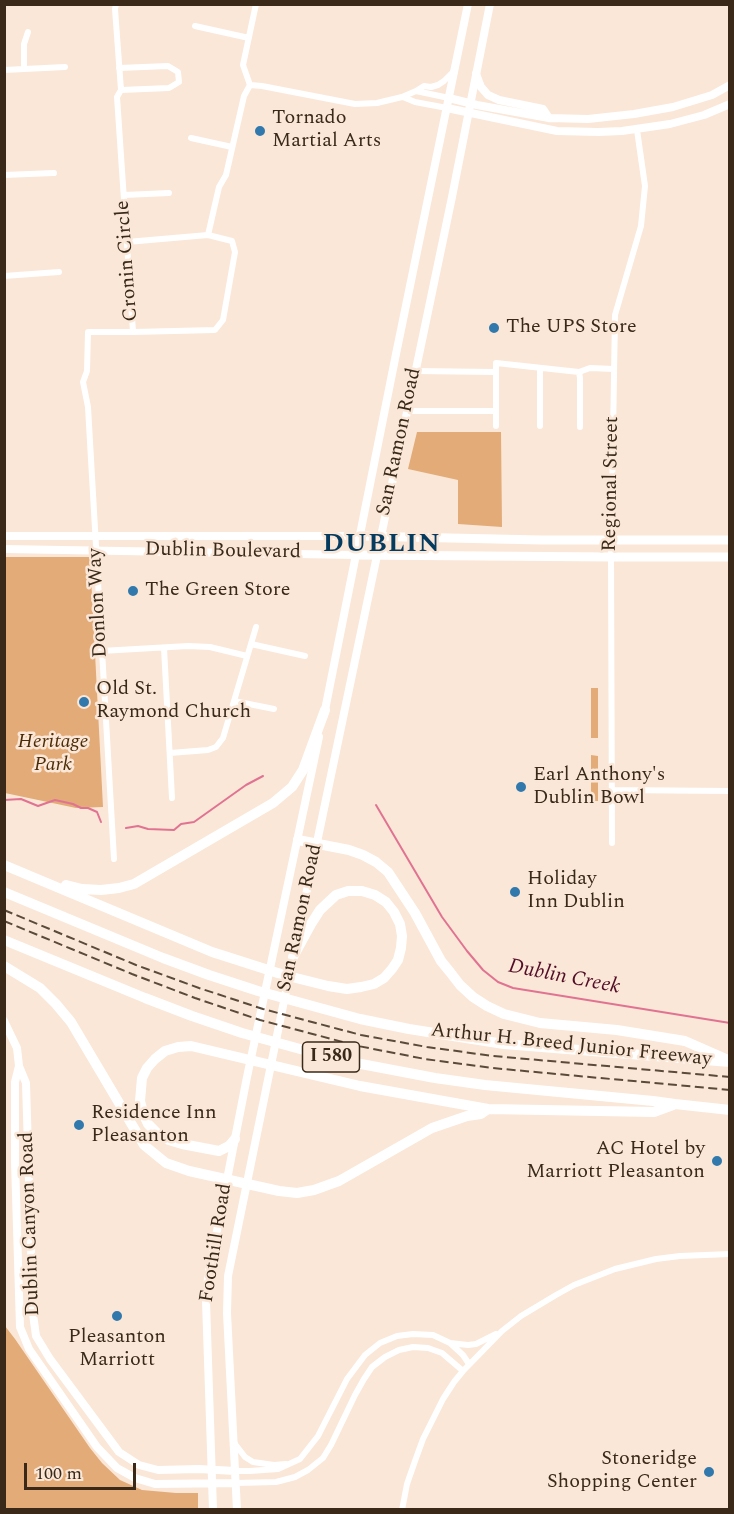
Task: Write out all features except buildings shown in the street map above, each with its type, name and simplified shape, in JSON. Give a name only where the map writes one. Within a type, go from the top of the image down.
[{"type":"highway","points":[[34,877],[82,889],[101,890],[134,884],[159,870],[266,808],[292,787],[306,764],[325,710]]},
{"type":"highway","points":[[298,840],[349,850],[376,862],[388,872],[415,913],[441,961],[460,985],[487,1006],[504,1014],[540,1023],[616,1030],[685,1041],[729,1061]]},
{"type":"highway","points":[[4,865],[212,952],[284,975],[338,987],[361,987],[374,984],[384,978],[398,960],[402,936],[400,924],[386,902],[375,895],[362,891],[348,891],[336,895],[320,910],[293,957]]},
{"type":"highway","name":"Arthur H. Breed Junior Freeway","points":[[4,892],[209,975],[258,992],[360,1019],[504,1044],[729,1061]]},
{"type":"highway","name":"I 580","points":[[4,940],[192,1016],[262,1039],[340,1060],[425,1077],[485,1085],[729,1110]]},
{"type":"highway","points":[[4,966],[39,988],[71,1022],[144,1145],[166,1162],[189,1171],[279,1191],[297,1193],[314,1190],[339,1181],[432,1128],[467,1116],[481,1114],[488,1109]]},
{"type":"highway","points":[[235,1139],[229,1146],[219,1151],[169,1140],[158,1134],[148,1124],[140,1101],[142,1078],[155,1059],[178,1047],[191,1046],[360,1086],[488,1109],[654,1112],[675,1104]]},
{"type":"main road","name":"San Ramon Road","points":[[260,1015],[325,710],[468,4]]},
{"type":"main road","name":"San Ramon Road","points":[[280,1021],[452,197],[490,4]]},
{"type":"main road","name":"Dublin Boulevard","points":[[359,536],[541,540],[729,540]]},
{"type":"main road","name":"Dublin Boulevard","points":[[355,555],[729,557]]},
{"type":"main road","name":"Foothill Road","points":[[213,1509],[206,1293],[260,1015]]},
{"type":"main road","name":"Dublin Canyon Road","points":[[4,1021],[17,1048],[19,1066],[26,1083],[33,1314],[36,1336],[50,1359],[119,1452],[139,1466],[158,1470],[235,1471]]},
{"type":"main road","name":"Foothill Road","points":[[237,1509],[228,1276],[280,1021]]},
{"type":"main road","name":"Dublin Canyon Road","points":[[19,1066],[15,1082],[15,1162],[20,1328],[29,1349],[97,1447],[117,1468],[135,1478],[156,1484],[236,1483]]},
{"type":"street","name":"Cronin Circle","points":[[116,4],[114,9],[121,90],[117,97],[133,332],[215,330],[223,320],[235,252],[232,241],[208,235]]},
{"type":"street","points":[[250,85],[243,65],[256,4]]},
{"type":"street","points":[[195,26],[249,38]]},
{"type":"street","points":[[24,69],[24,44],[28,32]]},
{"type":"street","points":[[119,68],[168,66],[178,72],[179,82],[169,88],[121,90]]},
{"type":"street","points":[[4,70],[65,67]]},
{"type":"street","points":[[250,85],[366,104],[402,97],[424,86],[438,85],[455,69]]},
{"type":"street","points":[[476,74],[481,87],[488,95],[499,100],[543,109],[549,118]]},
{"type":"street","points":[[127,242],[208,235],[219,187],[226,175],[244,96],[250,85]]},
{"type":"street","points":[[416,91],[549,118],[588,119],[649,112],[689,103],[712,95],[729,85]]},
{"type":"street","points":[[402,97],[415,102],[557,130],[598,132],[637,130],[670,124],[704,115],[729,104]]},
{"type":"street","name":"Regional Street","points":[[612,843],[611,540],[615,315],[641,226],[645,186],[637,130]]},
{"type":"street","points":[[191,138],[232,147]]},
{"type":"street","points":[[4,175],[54,173]]},
{"type":"street","points":[[124,195],[169,193]]},
{"type":"street","points":[[4,276],[59,272]]},
{"type":"street","name":"Donlon Way","points":[[114,859],[88,407],[83,382],[87,371],[88,332],[133,332]]},
{"type":"street","points":[[496,426],[496,363],[579,372],[590,368],[614,369]]},
{"type":"street","points":[[540,368],[540,426]]},
{"type":"street","points":[[415,371],[496,372]]},
{"type":"street","points":[[579,372],[580,427]]},
{"type":"street","points":[[407,411],[496,411]]},
{"type":"street","name":"Dublin Boulevard","points":[[4,536],[359,536]]},
{"type":"street","name":"Dublin Boulevard","points":[[4,549],[355,555]]},
{"type":"street","points":[[170,753],[208,750],[216,747],[223,738],[256,627]]},
{"type":"street","points":[[251,644],[305,656]]},
{"type":"street","points":[[101,651],[210,647],[247,656]]},
{"type":"street","points":[[164,648],[172,798]]},
{"type":"street","points":[[234,701],[274,709]]},
{"type":"street","points":[[612,790],[729,791]]},
{"type":"street","points":[[402,1509],[407,1484],[423,1439],[443,1400],[463,1371],[502,1331],[556,1294],[615,1269],[656,1259],[729,1254]]},
{"type":"street","points":[[235,1471],[278,1469],[300,1459],[318,1436],[347,1379],[364,1355],[380,1343],[397,1336],[413,1334],[433,1335],[460,1345],[476,1344],[502,1331]]},
{"type":"street","points":[[450,1343],[470,1364]]},
{"type":"street","points":[[236,1483],[276,1482],[296,1477],[323,1458],[372,1367],[399,1350],[413,1347],[428,1348],[442,1353],[463,1371]]},
{"type":"street","points":[[234,1441],[245,1457],[253,1462],[274,1465],[292,1463]]},
{"type":"green space","points":[[417,432],[501,432],[502,527],[458,524],[458,480],[408,469]]},
{"type":"green space","name":"Heritage Park","points":[[5,557],[90,557],[103,807],[76,808],[5,793]]},
{"type":"green space","points":[[591,688],[598,688],[598,738],[591,738]]},
{"type":"green space","points":[[591,755],[598,756],[598,801],[591,801]]},
{"type":"green space","points":[[5,1326],[102,1463],[120,1480],[142,1490],[198,1493],[198,1509],[5,1509]]},
{"type":"waterway","name":"Dublin Creek","points":[[126,828],[138,826],[148,829],[174,830],[181,824],[194,822],[246,785],[263,776]]},
{"type":"waterway","name":"Dublin Creek","points":[[4,800],[21,799],[38,806],[55,800],[73,804],[97,812],[101,822]]},
{"type":"waterway","name":"Dublin Creek","points":[[376,805],[442,917],[483,970],[498,982],[513,988],[730,1023]]},
{"type":"railway","points":[[4,910],[136,965],[199,988],[263,1009],[361,1035],[493,1056],[730,1077]]},
{"type":"railway","points":[[4,921],[195,998],[260,1020],[358,1046],[425,1059],[492,1068],[730,1090]]},
{"type":"place","name":"Tornado Martial Arts","points":[[260,131]]},
{"type":"place","name":"The UPS Store","points":[[494,328]]},
{"type":"place","name":"The Green Store","points":[[133,591]]},
{"type":"place","name":"Old St. Raymond Church","points":[[84,702]]},
{"type":"place","name":"Earl Anthony's Dublin Bowl","points":[[521,787]]},
{"type":"place","name":"Holiday Inn Dublin","points":[[515,892]]},
{"type":"place","name":"Residence Inn Pleasanton","points":[[79,1125]]},
{"type":"place","name":"AC Hotel by Marriott Pleasanton","points":[[717,1161]]},
{"type":"place","name":"Pleasanton Marriott","points":[[117,1316]]},
{"type":"place","name":"Stoneridge Shopping Center","points":[[709,1472]]},
{"type":"district","name":"DUBLIN","points":[[382,546]]}]
